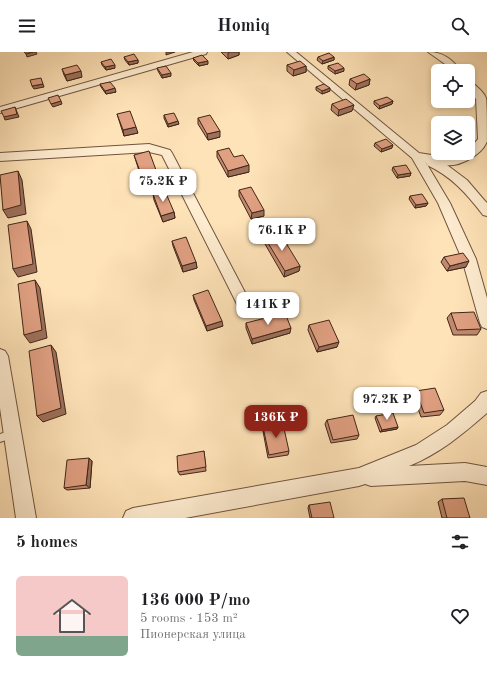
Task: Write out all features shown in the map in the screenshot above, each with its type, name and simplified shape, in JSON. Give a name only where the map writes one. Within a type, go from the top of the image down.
[{"type":"street","points":[[0,110],[203,52]]},
{"type":"street","points":[[291,52],[416,156],[440,166],[463,182],[487,212]]},
{"type":"street","points":[[432,52],[450,64]]},
{"type":"street","points":[[416,156],[450,162],[463,158],[474,152],[485,141],[481,98],[475,92]]},
{"type":"street","points":[[0,157],[149,148],[166,153],[245,306]]},
{"type":"street","points":[[416,156],[444,203],[469,259],[487,323]]},
{"type":"street","points":[[0,356],[6,436],[26,518]]},
{"type":"street","points":[[359,477],[422,452],[453,431],[481,407],[487,399]]},
{"type":"street","points":[[133,518],[359,477],[465,472],[487,476]]},
{"type":"building","points":[[329,53],[334,57],[323,61],[318,57]]},
{"type":"building","points":[[134,54],[138,60],[128,62],[124,57]]},
{"type":"building","points":[[202,55],[208,61],[198,63],[193,58]]},
{"type":"building","points":[[111,59],[115,65],[105,67],[101,62]]},
{"type":"building","points":[[300,61],[306,66],[294,70],[287,65]]},
{"type":"building","points":[[338,63],[344,68],[335,71],[328,66]]},
{"type":"building","points":[[77,65],[81,71],[65,75],[62,69]]},
{"type":"building","points":[[166,66],[171,73],[162,75],[157,68]]},
{"type":"building","points":[[364,74],[370,79],[357,84],[350,79]]},
{"type":"building","points":[[41,78],[43,84],[32,86],[30,80]]},
{"type":"building","points":[[110,82],[115,88],[105,91],[100,84]]},
{"type":"building","points":[[324,84],[330,88],[322,91],[316,87]]},
{"type":"building","points":[[58,95],[61,101],[51,104],[48,98]]},
{"type":"building","points":[[387,97],[393,101],[380,106],[374,101]]},
{"type":"building","points":[[346,99],[354,105],[339,110],[332,104]]},
{"type":"building","points":[[15,107],[17,114],[4,117],[1,111]]},
{"type":"building","points":[[130,111],[136,127],[123,130],[117,114]]},
{"type":"building","points":[[174,113],[178,121],[168,124],[164,115]]},
{"type":"building","points":[[210,115],[220,131],[207,134],[198,118]]},
{"type":"building","points":[[386,139],[393,145],[382,149],[375,143]]},
{"type":"building","points":[[229,148],[234,157],[243,155],[249,165],[228,171],[217,151]]},
{"type":"building","points":[[149,151],[156,170],[141,174],[134,155]]},
{"type":"building","points":[[406,165],[411,173],[398,175],[393,167]]},
{"type":"building","points":[[18,171],[21,205],[3,210],[0,175]]},
{"type":"building","points":[[251,187],[264,210],[252,213],[239,190]]},
{"type":"building","points":[[165,191],[174,212],[161,216],[153,194]]},
{"type":"building","points":[[422,194],[428,203],[416,205],[410,196]]},
{"type":"building","points":[[27,221],[33,264],[13,269],[8,225]]},
{"type":"building","points":[[280,233],[300,266],[285,271],[265,238]]},
{"type":"building","points":[[186,237],[196,262],[182,266],[172,241]]},
{"type":"building","points":[[463,253],[469,261],[450,266],[444,257]]},
{"type":"building","points":[[35,280],[42,330],[24,335],[18,284]]},
{"type":"building","points":[[208,290],[222,321],[206,326],[193,295]]},
{"type":"building","points":[[474,312],[481,329],[457,330],[451,313]]},
{"type":"building","points":[[285,313],[291,328],[252,339],[246,323]]},
{"type":"building","points":[[329,320],[339,342],[319,347],[309,325]]},
{"type":"building","points":[[51,345],[61,408],[37,416],[29,351]]},
{"type":"building","points":[[435,388],[444,410],[424,413],[416,391]]},
{"type":"building","points":[[393,413],[398,427],[382,430],[376,416]]},
{"type":"building","points":[[353,415],[359,435],[333,440],[327,420]]},
{"type":"building","points":[[283,424],[289,451],[269,455],[263,427]]},
{"type":"building","points":[[204,451],[206,467],[178,472],[177,456]]},
{"type":"building","points":[[89,458],[86,485],[64,488],[67,460]]},
{"type":"building","points":[[464,498],[470,518],[447,518],[442,499]]},
{"type":"building","points":[[330,502],[334,518],[312,518],[309,505]]}]
